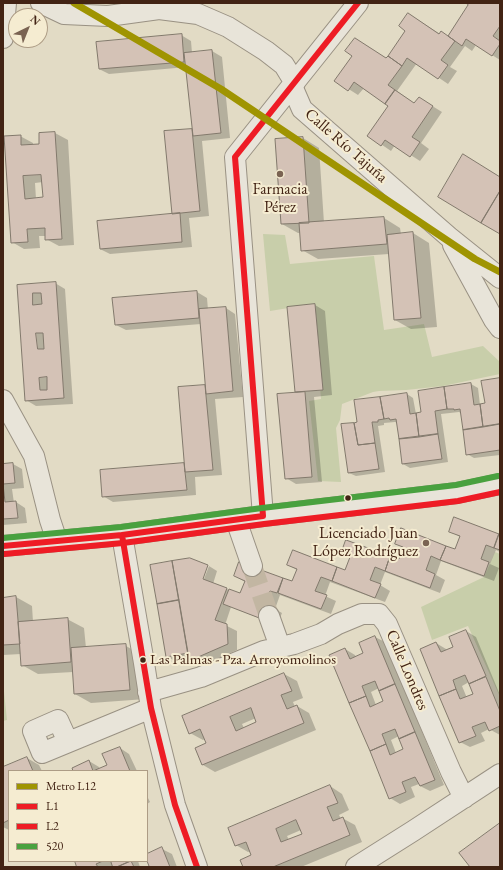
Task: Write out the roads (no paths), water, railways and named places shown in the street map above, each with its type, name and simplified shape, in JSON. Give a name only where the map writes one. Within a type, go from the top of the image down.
[{"type":"street","points":[[3,38],[6,3]]},
{"type":"street","name":"Calle Río Tajuña","points":[[41,3],[64,14],[108,16],[159,9],[198,14],[228,27],[266,51],[284,65],[294,84],[302,109],[500,278]]},
{"type":"street","points":[[263,516],[235,157],[358,3]]},
{"type":"street","points":[[449,236],[498,319]]},
{"type":"street","points":[[3,400],[34,456],[50,520],[57,541]]},
{"type":"street","points":[[3,546],[122,535],[263,516],[457,493],[500,484]]},
{"type":"street","points":[[236,520],[252,566]]},
{"type":"street","points":[[122,535],[150,700],[175,805],[197,867]]},
{"type":"street","name":"Calle Londres","points":[[68,742],[150,700],[264,651],[294,644],[321,634],[338,624],[362,614],[379,614],[387,624],[451,772],[464,798]]},
{"type":"street","points":[[269,616],[280,647]]},
{"type":"street","points":[[356,867],[500,774]]},
{"type":"tunnel","points":[[252,566],[269,616]]},
{"type":"metro line","name":"L12","points":[[74,3],[221,89],[475,259],[500,272]]},
{"type":"place","name":"Farmacia Pérez","points":[[280,174]]},
{"type":"place","name":"Licenciado Juan López Rodríguez","points":[[426,543]]},
{"type":"place","name":"Las Palmas - Pza. Arroyomolinos","points":[[143,660]]}]
